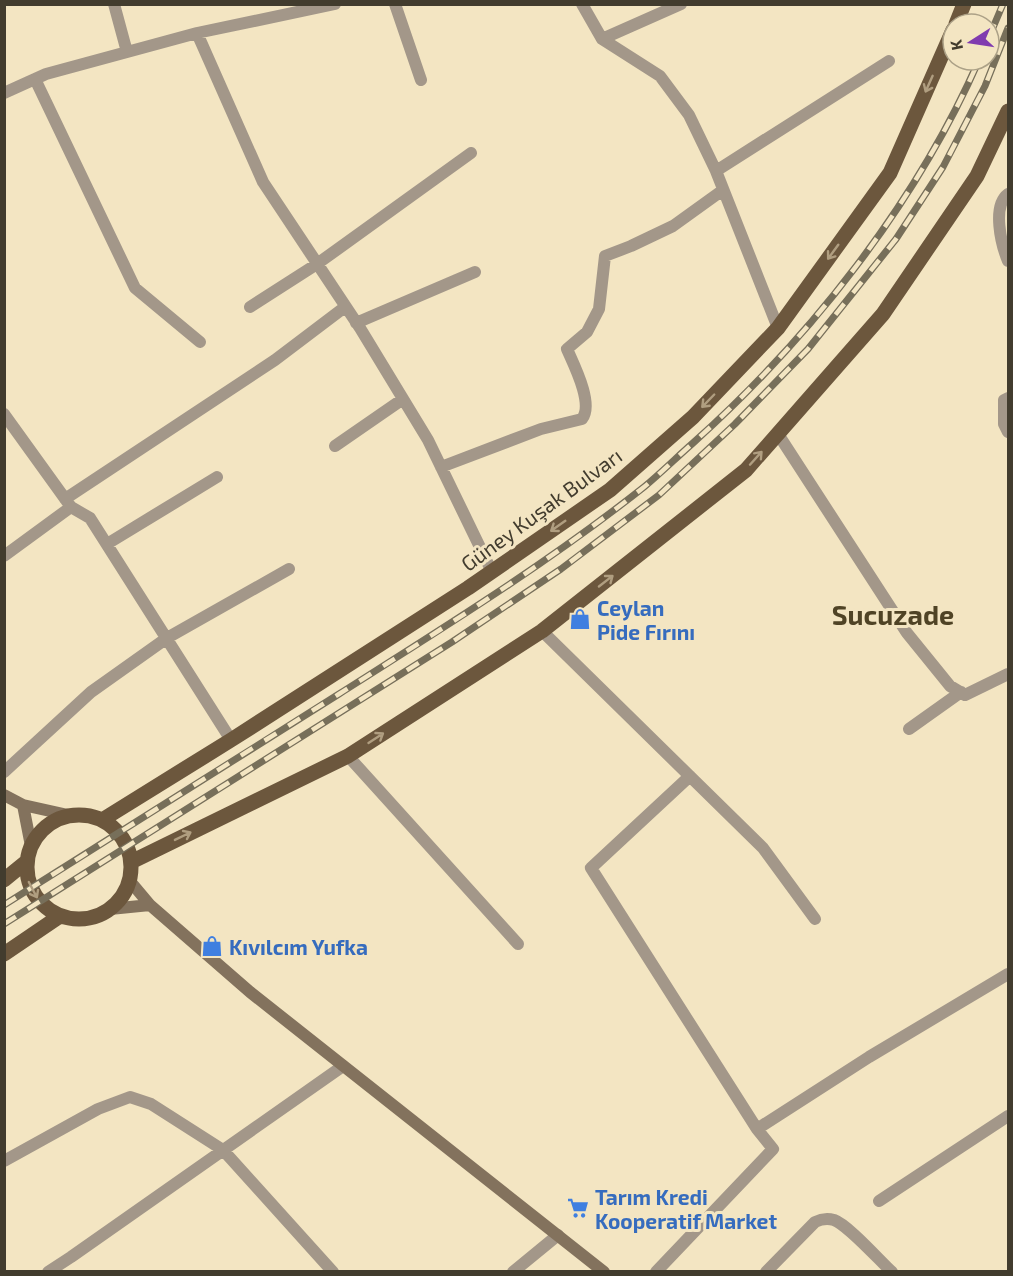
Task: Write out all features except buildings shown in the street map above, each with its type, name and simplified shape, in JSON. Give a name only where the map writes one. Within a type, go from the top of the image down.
[{"type":"main road","name":"Güney Kuşak Bulvarı","points":[[102,820],[492,572],[610,490],[693,417],[778,328],[890,172],[941,57]]},
{"type":"main road","points":[[131,862],[348,756],[542,631],[746,470],[884,314],[977,176],[1008,111]]},
{"type":"main road","points":[[4,795],[23,805],[102,820],[116,830],[126,845],[131,862],[129,880],[122,896],[110,909],[94,917],[77,920],[60,916],[45,907],[34,895],[28,879],[26,862],[31,846],[40,832],[53,821],[68,815]]},
{"type":"main road","points":[[23,805],[31,846]]},
{"type":"main road","points":[[4,880],[26,862]]},
{"type":"main road","points":[[129,880],[150,905],[250,992],[604,1272]]},
{"type":"main road","points":[[110,909],[150,905]]},
{"type":"main road","points":[[4,954],[60,916]]},
{"type":"street","points":[[114,4],[128,52]]},
{"type":"street","points":[[4,93],[46,74],[196,33],[285,10],[335,4]]},
{"type":"street","points":[[395,4],[421,80]]},
{"type":"street","points":[[582,4],[602,39],[660,76],[689,115],[716,171],[778,328]]},
{"type":"street","points":[[602,39],[681,4]]},
{"type":"street","points":[[196,33],[263,182],[356,323],[428,440],[492,572]]},
{"type":"street","points":[[716,171],[889,61]]},
{"type":"street","points":[[35,79],[135,288],[200,342]]},
{"type":"street","points":[[250,307],[317,264],[471,153]]},
{"type":"street","points":[[441,467],[541,429],[582,419],[586,414],[586,406],[582,387],[567,349],[587,332],[599,309],[605,256],[672,226],[723,190]]},
{"type":"street","points":[[1008,194],[1004,197],[998,216],[1008,261]]},
{"type":"street","points":[[356,323],[475,272]]},
{"type":"street","points":[[4,556],[68,503],[275,360],[345,307]]},
{"type":"street","points":[[1008,398],[1004,400],[1004,424],[1008,432]]},
{"type":"street","points":[[336,446],[403,399]]},
{"type":"street","points":[[4,414],[68,503],[90,518],[231,740]]},
{"type":"street","points":[[778,434],[907,633],[950,686],[965,695],[1008,674]]},
{"type":"street","points":[[107,543],[217,477]]},
{"type":"street","points":[[4,772],[92,692],[167,638],[289,568]]},
{"type":"street","points":[[542,631],[763,848],[815,919]]},
{"type":"street","points":[[909,729],[961,692]]},
{"type":"street","points":[[348,756],[518,944]]},
{"type":"street","points":[[656,1272],[773,1149],[757,1130],[591,868],[690,776]]},
{"type":"street","points":[[757,1130],[869,1057],[1008,974]]},
{"type":"street","points":[[48,1272],[67,1267],[223,1150],[343,1066]]},
{"type":"street","points":[[4,1161],[98,1109],[130,1096],[151,1104],[223,1150],[333,1272]]},
{"type":"street","points":[[879,1201],[1008,1116]]},
{"type":"street","points":[[766,1272],[815,1222],[832,1219],[892,1272]]},
{"type":"street","points":[[513,1272],[558,1235]]},
{"type":"railway","points":[[1000,12],[1003,4]]},
{"type":"railway","points":[[4,924],[452,642],[561,569],[659,495],[735,424],[808,349],[896,239],[943,167],[985,86],[1008,28]]},
{"type":"railway","points":[[4,905],[456,620],[608,515],[650,482],[736,402],[778,359],[856,266],[892,217],[924,166],[973,72]]},
{"type":"place","name":"Ceylan Pide Fırını","points":[[580,619]]},
{"type":"place","name":"Kıvılcım Yufka","points":[[212,946]]},
{"type":"place","name":"Tarım Kredi Kooperatif Market","points":[[578,1208]]},
{"type":"district","name":"Sucuzade","points":[[893,614]]}]
